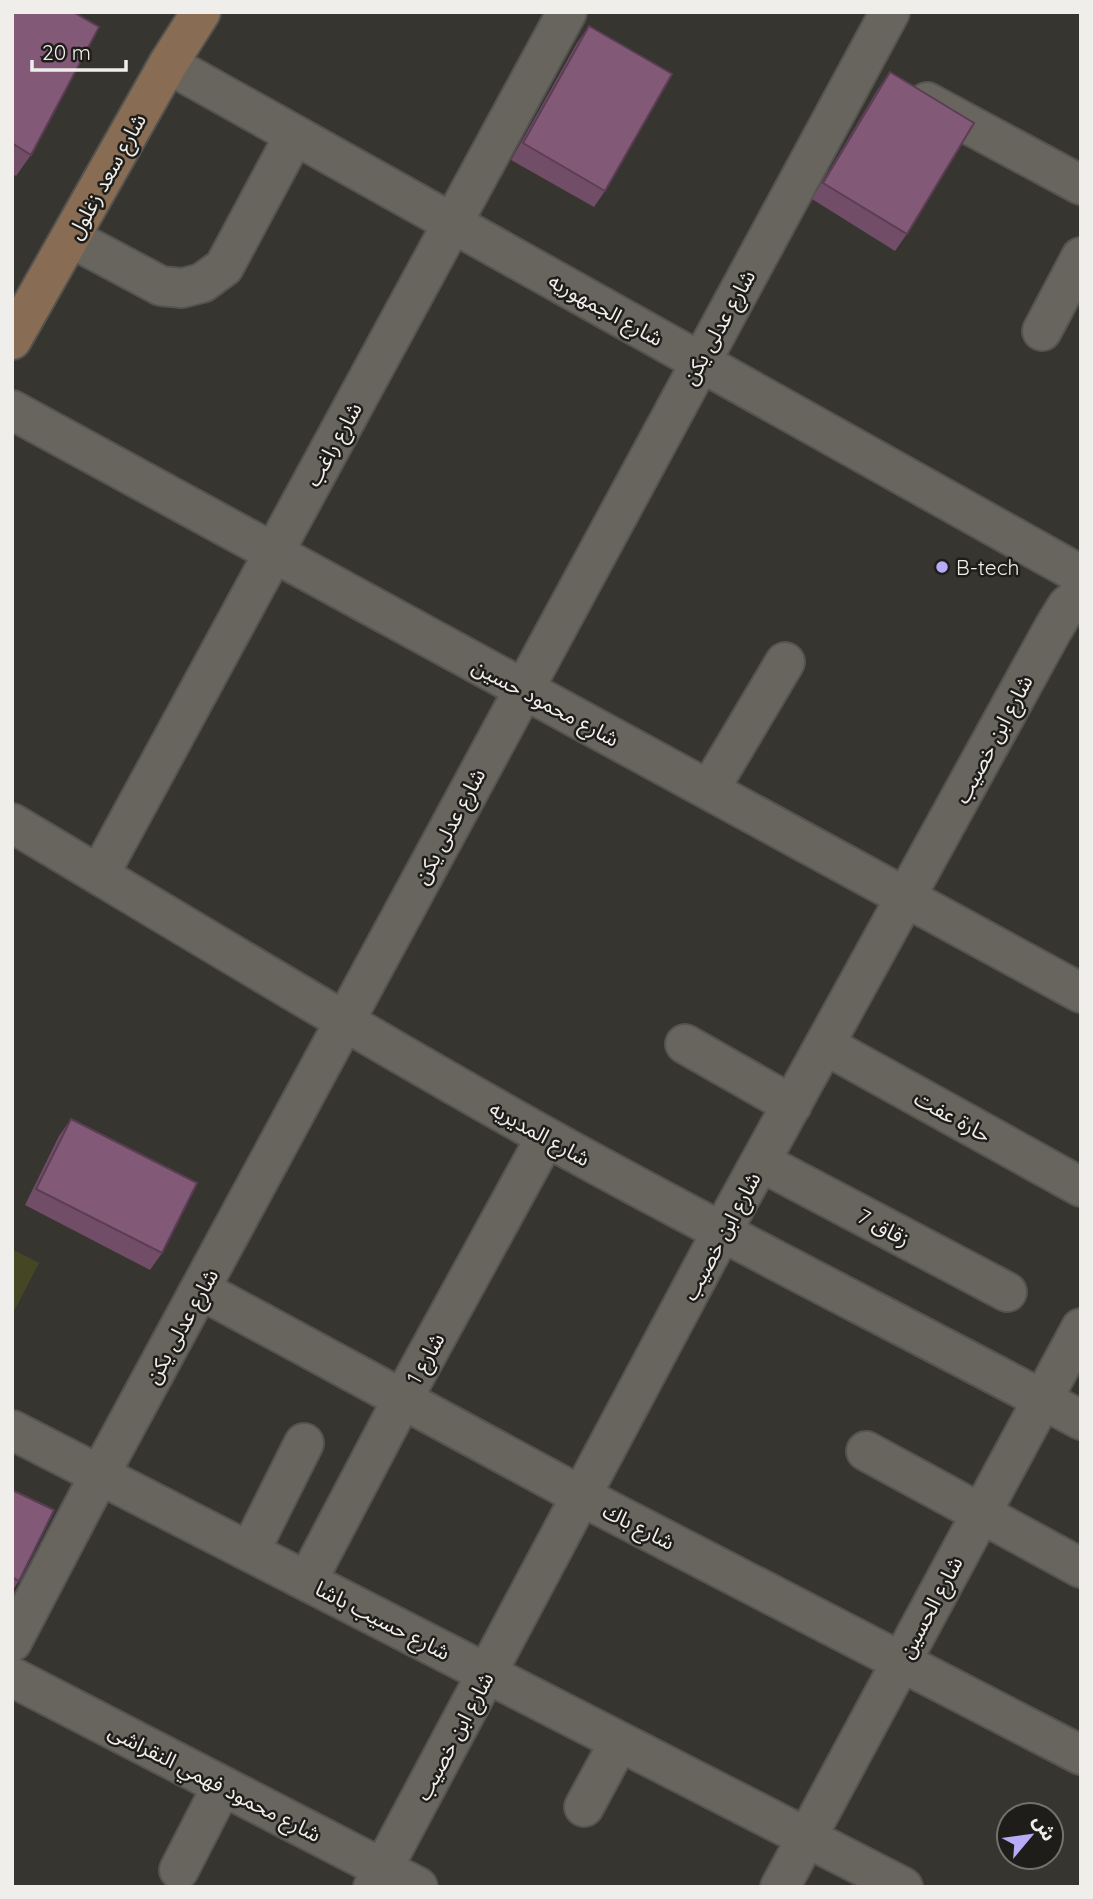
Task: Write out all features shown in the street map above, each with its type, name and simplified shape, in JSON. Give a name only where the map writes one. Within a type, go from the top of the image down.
[{"type":"main road","name":"شارع سعد زغلول","points":[[12,340],[168,64],[201,12]]},
{"type":"street","name":"شارع راغب","points":[[99,875],[567,12]]},
{"type":"street","name":"شارع عدلى يكن","points":[[12,1642],[699,361],[881,77],[890,12]]},
{"type":"street","name":"شارع الجمهوريه","points":[[168,64],[1081,575]]},
{"type":"street","points":[[881,77],[1081,185]]},
{"type":"street","points":[[71,238],[161,286],[182,288],[202,283],[223,267],[294,136]]},
{"type":"street","points":[[1042,331],[1081,257]]},
{"type":"street","name":"شارع محمود حسين","points":[[12,410],[1081,993]]},
{"type":"street","name":"شارع ابن خصيب","points":[[378,1878],[792,1105],[1053,629],[1067,606],[1081,594]]},
{"type":"street","points":[[709,790],[785,662]]},
{"type":"street","name":"شارع المديريه","points":[[12,823],[344,1021],[546,1137],[722,1233],[1081,1420]]},
{"type":"street","points":[[685,1044],[792,1105]]},
{"type":"street","name":"حارة عفت","points":[[825,1045],[1076,1174]]},
{"type":"street","name":"شارع 1","points":[[307,1581],[401,1400],[546,1137]]},
{"type":"street","name":"زقاق 7","points":[[761,1162],[1007,1292]]},
{"type":"street","name":"شارع باك","points":[[201,1290],[581,1496],[1081,1755]]},
{"type":"street","name":"شارع الحسين","points":[[780,1887],[1081,1328]]},
{"type":"street","name":"شارع حسيب باشا","points":[[12,1430],[903,1887]]},
{"type":"street","points":[[250,1551],[304,1443]]},
{"type":"street","points":[[866,1451],[1081,1568]]},
{"type":"street","name":"شارع محمود فهمي النقراشى","points":[[12,1677],[222,1786],[378,1878],[418,1887]]},
{"type":"street","points":[[584,1807],[619,1742]]},
{"type":"street","points":[[179,1870],[222,1786]]},
{"type":"green space","points":[[12,1249],[39,1263],[12,1315]]},
{"type":"building","points":[[12,12],[73,12],[99,27],[31,155],[12,143]]},
{"type":"building","points":[[589,26],[672,74],[605,191],[523,143]]},
{"type":"building","points":[[890,72],[974,123],[907,234],[823,183]]},
{"type":"building","points":[[71,1119],[197,1183],[162,1253],[36,1189]]},
{"type":"building","points":[[12,1490],[54,1510],[19,1581],[12,1577]]},
{"type":"place","name":"B-tech","points":[[942,567]]}]
